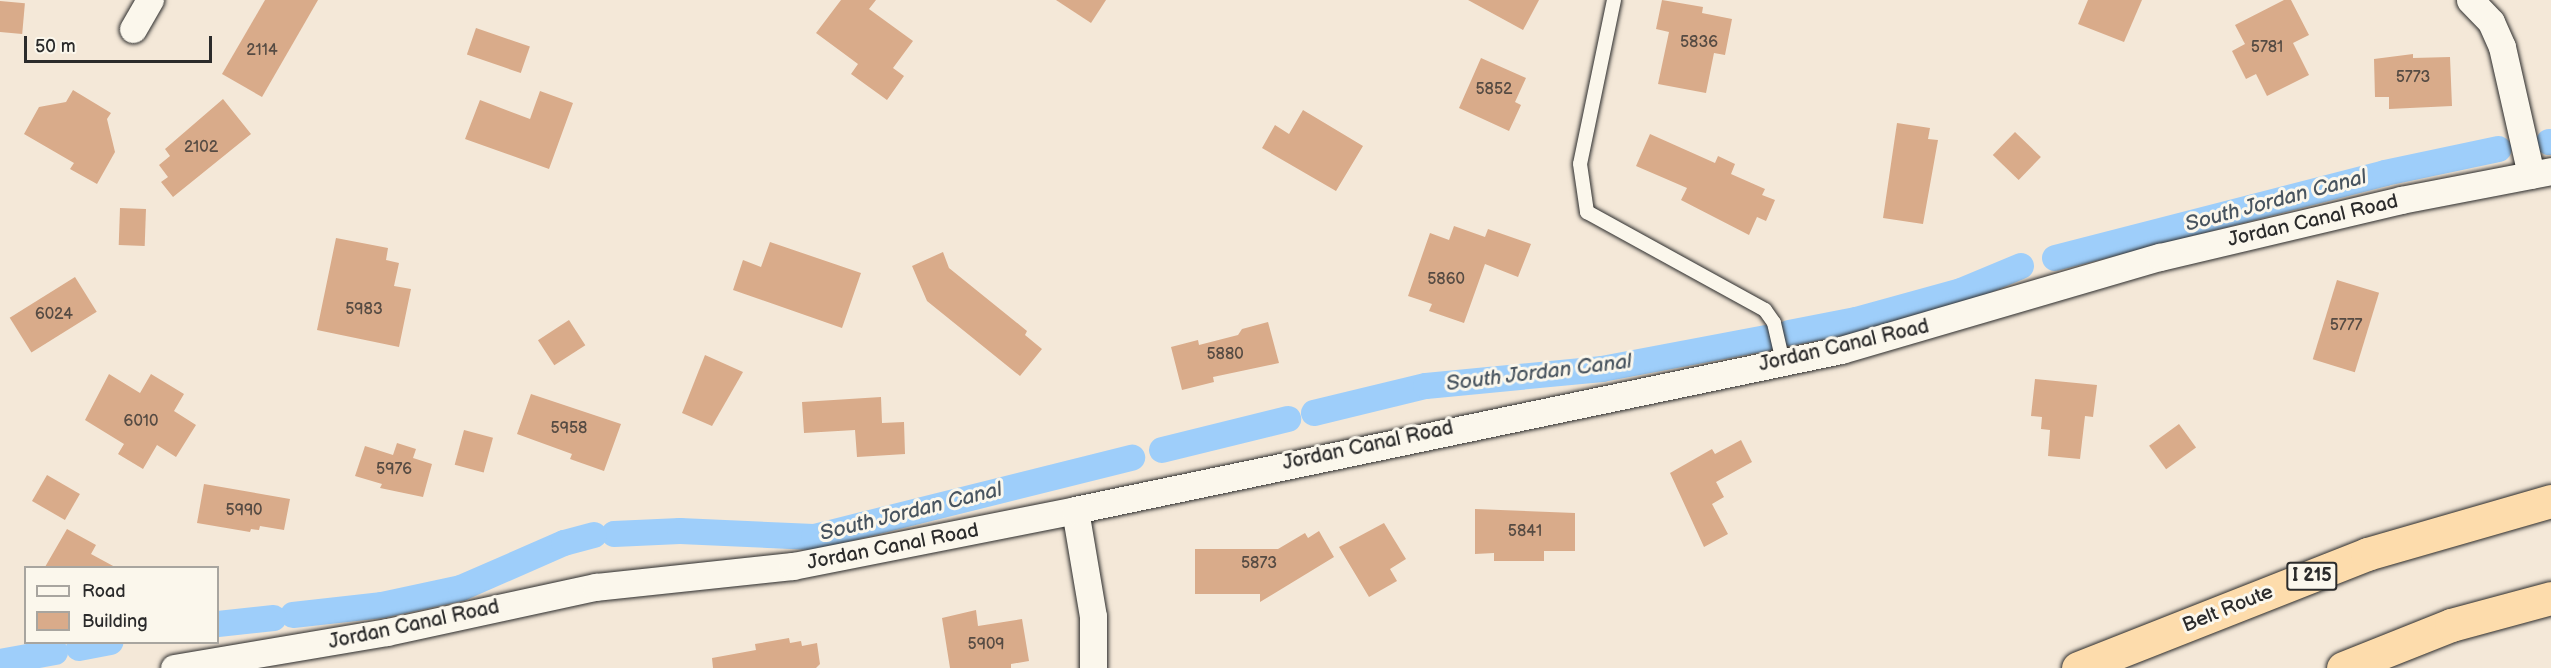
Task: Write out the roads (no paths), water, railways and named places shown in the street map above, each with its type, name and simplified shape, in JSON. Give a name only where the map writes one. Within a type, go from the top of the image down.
[{"type":"highway","name":"Belt Route","points":[[2078,668],[2367,554],[2551,501]]},
{"type":"highway","points":[[2343,668],[2451,625],[2551,598]]},
{"type":"street","points":[[133,29],[150,0]]},
{"type":"street","points":[[2470,0],[2491,22],[2502,47],[2541,173]]},
{"type":"street","name":"Jordan Canal Road","points":[[174,668],[279,660],[596,586],[793,566],[1075,510],[1898,335],[2160,257],[2401,200],[2541,173]]},
{"type":"street","points":[[1075,510],[1093,616],[1093,668]]},
{"type":"lane","points":[[1614,0],[1580,164],[1587,212],[1765,310],[1774,323],[1783,361]]},
{"type":"waterway","name":"South Jordan Canal","points":[[2055,258],[2385,173],[2499,149]]},
{"type":"waterway","name":"South Jordan Canal","points":[[1789,333],[1856,320],[1961,291],[2021,266]]},
{"type":"waterway","name":"South Jordan Canal","points":[[1314,413],[1426,386],[1602,369],[1766,338]]},
{"type":"waterway","name":"South Jordan Canal","points":[[1162,450],[1288,419]]},
{"type":"waterway","name":"South Jordan Canal","points":[[614,534],[680,531],[814,537],[1132,458]]},
{"type":"waterway","name":"South Jordan Canal","points":[[293,615],[382,605],[461,588],[564,543],[594,535]]},
{"type":"waterway","name":"South Jordan Canal","points":[[219,624],[274,618]]},
{"type":"waterway","name":"South Jordan Canal","points":[[79,648],[100,644]]},
{"type":"waterway","name":"South Jordan Canal","points":[[0,662],[55,652]]}]
